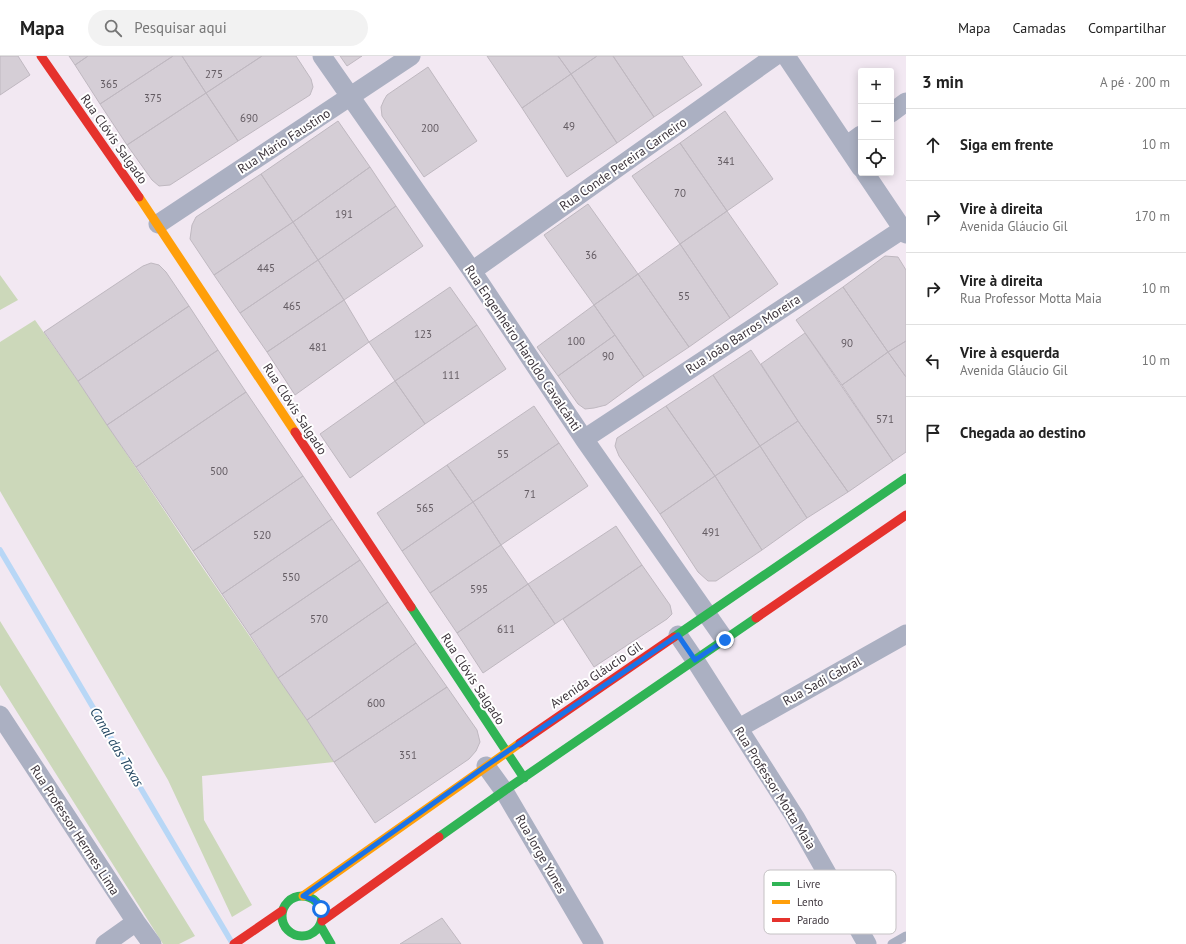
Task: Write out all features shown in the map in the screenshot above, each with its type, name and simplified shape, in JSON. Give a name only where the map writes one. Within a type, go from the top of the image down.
[{"type":"street","name":"Rua Clóvis Salgado","points":[[41,56],[158,224],[524,778]]},
{"type":"street","name":"Rua Engenheiro Haroldo Cavalcânti","points":[[322,56],[472,271],[584,438],[725,640]]},
{"type":"street","name":"Rua Mário Faustino","points":[[158,224],[350,98],[411,56]]},
{"type":"street","name":"Rua Conde Pereira Carneiro","points":[[472,271],[775,56]]},
{"type":"street","points":[[786,56],[854,140],[858,156]]},
{"type":"street","points":[[894,111],[906,102]]},
{"type":"street","points":[[867,176],[904,232]]},
{"type":"street","name":"Rua João Barros Moreira","points":[[584,438],[904,232]]},
{"type":"street","name":"Avenida Gláucio Gil","points":[[303,896],[506,752],[906,478]]},
{"type":"street","points":[[289,944],[304,939],[314,933],[321,923],[504,791],[906,515]]},
{"type":"street","name":"Rua Sadi Cabral","points":[[739,728],[906,634]]},
{"type":"street","name":"Rua Professor Motta Maia","points":[[678,635],[795,817],[825,870]]},
{"type":"street","name":"Rua Professor Hermes Lima","points":[[0,715],[152,944]]},
{"type":"street","name":"Rua Jorge Yunes","points":[[486,766],[504,791],[594,944]]},
{"type":"street","points":[[234,944],[282,911],[290,900],[303,896],[314,900],[321,909],[321,923],[331,944]]},
{"type":"street","points":[[282,911],[282,918],[287,930],[293,935],[304,939]]},
{"type":"street","points":[[104,944],[136,922]]},
{"type":"street","name":"Rua Professor Motta Maia","points":[[861,934],[867,944]]},
{"type":"lane","points":[[892,944],[906,936]]},
{"type":"green space","points":[[0,275],[18,300],[0,310]]},
{"type":"green space","points":[[35,320],[78,381],[334,762],[202,776],[204,820],[252,905],[232,917],[168,780],[0,491],[0,342]]},
{"type":"green space","points":[[0,621],[195,936],[179,944],[163,944],[0,685]]},
{"type":"building","points":[[0,56],[18,56],[30,75],[0,95]]},
{"type":"building","points":[[69,56],[88,56],[75,65]]},
{"type":"building","points":[[88,56],[173,56],[100,104],[75,65]]},
{"type":"building","points":[[173,56],[182,56],[206,93],[127,145],[100,104]]},
{"type":"building","points":[[182,56],[262,56],[206,93]]},
{"type":"building","points":[[262,56],[296,56],[311,79],[313,87],[310,95],[238,141],[206,93]]},
{"type":"building","points":[[340,56],[362,56],[347,66]]},
{"type":"building","points":[[487,56],[558,56],[571,74],[522,108]]},
{"type":"building","points":[[558,56],[597,56],[571,74]]},
{"type":"building","points":[[597,56],[613,56],[654,117],[617,143],[571,74]]},
{"type":"building","points":[[613,56],[682,56],[702,85],[654,117]]},
{"type":"building","points":[[428,67],[477,141],[424,177],[382,116],[381,107],[387,95]]},
{"type":"building","points":[[571,74],[617,143],[567,177],[522,108]]},
{"type":"building","points":[[206,93],[238,141],[170,185],[159,186],[152,180],[127,145]]},
{"type":"building","points":[[725,111],[773,179],[727,211],[680,143]]},
{"type":"building","points":[[338,121],[370,167],[293,222],[261,174]]},
{"type":"building","points":[[680,143],[727,211],[680,244],[632,176]]},
{"type":"building","points":[[370,167],[396,206],[318,260],[293,222]]},
{"type":"building","points":[[261,174],[293,222],[214,275],[190,239],[192,225],[196,217]]},
{"type":"building","points":[[588,204],[638,274],[594,305],[544,235]]},
{"type":"building","points":[[396,206],[423,246],[344,300],[318,260]]},
{"type":"building","points":[[727,211],[778,284],[730,318],[680,244]]},
{"type":"building","points":[[293,222],[318,260],[240,313],[214,275]]},
{"type":"building","points":[[680,244],[730,318],[689,347],[638,274]]},
{"type":"building","points":[[885,256],[898,257],[906,270],[906,341],[888,352],[843,287]]},
{"type":"building","points":[[318,260],[344,300],[267,352],[240,313]]},
{"type":"building","points":[[151,263],[159,265],[166,272],[189,306],[78,381],[44,332],[143,266]]},
{"type":"building","points":[[638,274],[689,347],[644,377],[594,305]]},
{"type":"building","points":[[450,287],[477,325],[395,381],[369,342]]},
{"type":"building","points":[[843,287],[888,352],[842,385],[796,320]]},
{"type":"building","points":[[344,300],[369,342],[295,395],[267,352]]},
{"type":"building","points":[[594,305],[615,335],[558,376],[537,347]]},
{"type":"building","points":[[189,306],[218,350],[107,425],[78,381]]},
{"type":"building","points":[[477,325],[506,369],[425,424],[395,381]]},
{"type":"building","points":[[805,333],[893,461],[848,492],[798,421],[761,364]]},
{"type":"building","points":[[615,335],[644,377],[606,405],[585,409],[578,404],[558,376]]},
{"type":"building","points":[[906,341],[906,377],[888,352]]},
{"type":"building","points":[[218,350],[246,392],[136,467],[107,425]]},
{"type":"building","points":[[751,350],[798,421],[760,446],[713,375]]},
{"type":"building","points":[[888,352],[906,377],[906,452],[893,461],[842,385]]},
{"type":"building","points":[[713,375],[760,446],[715,476],[666,406]]},
{"type":"building","points":[[395,381],[425,424],[350,478],[320,434]]},
{"type":"building","points":[[246,392],[303,476],[193,551],[136,467]]},
{"type":"building","points":[[534,406],[559,443],[473,502],[447,465]]},
{"type":"building","points":[[666,406],[715,476],[660,514],[619,456],[615,446],[617,438]]},
{"type":"building","points":[[798,421],[848,492],[807,518],[760,446]]},
{"type":"building","points":[[559,443],[588,486],[501,545],[473,502]]},
{"type":"building","points":[[760,446],[807,518],[762,550],[715,476]]},
{"type":"building","points":[[447,465],[473,502],[402,551],[377,513]]},
{"type":"building","points":[[303,476],[332,519],[222,594],[193,551]]},
{"type":"building","points":[[715,476],[762,550],[716,581],[708,581],[698,572],[660,514]]},
{"type":"building","points":[[473,502],[501,545],[430,593],[402,551]]},
{"type":"building","points":[[332,519],[360,560],[250,635],[222,594]]},
{"type":"building","points":[[616,526],[642,565],[555,624],[528,584]]},
{"type":"building","points":[[501,545],[528,584],[457,633],[430,593]]},
{"type":"building","points":[[360,560],[388,602],[278,678],[250,635]]},
{"type":"building","points":[[642,565],[670,605],[672,614],[667,619],[594,667],[563,619]]},
{"type":"building","points":[[528,584],[555,624],[483,673],[457,633]]},
{"type":"building","points":[[388,602],[416,643],[307,720],[278,678]]},
{"type":"building","points":[[416,643],[447,687],[334,762],[307,720]]},
{"type":"building","points":[[447,687],[477,730],[480,742],[476,751],[469,759],[375,823],[334,762]]},
{"type":"building","points":[[442,918],[461,944],[400,944]]},
{"type":"waterway","name":"Canal das Taxas","points":[[0,550],[231,941]]},
{"type":"traffic: fast","points":[[674,637],[906,478]]},
{"type":"traffic: fast","points":[[411,607],[524,778]]},
{"type":"traffic: fast","points":[[439,837],[756,618]]},
{"type":"traffic: fast","points":[[306,896],[313,899],[319,905],[322,916],[321,924],[313,933],[306,936],[298,936],[291,933],[283,924],[282,912],[285,905],[294,897],[306,896]]},
{"type":"traffic: fast","points":[[320,925],[331,944]]},
{"type":"traffic: slow","points":[[139,197],[295,432]]},
{"type":"traffic: slow","points":[[303,896],[520,743]]},
{"type":"traffic: jam","points":[[41,56],[139,197]]},
{"type":"traffic: jam","points":[[295,432],[411,607]]},
{"type":"traffic: jam","points":[[756,618],[906,515]]},
{"type":"traffic: jam","points":[[520,743],[674,637]]},
{"type":"traffic: jam","points":[[322,921],[439,837]]},
{"type":"traffic: jam","points":[[234,944],[282,911]]},
{"type":"route","points":[[321,909],[314,900],[303,896],[486,766],[678,635],[695,660],[725,640]]}]
